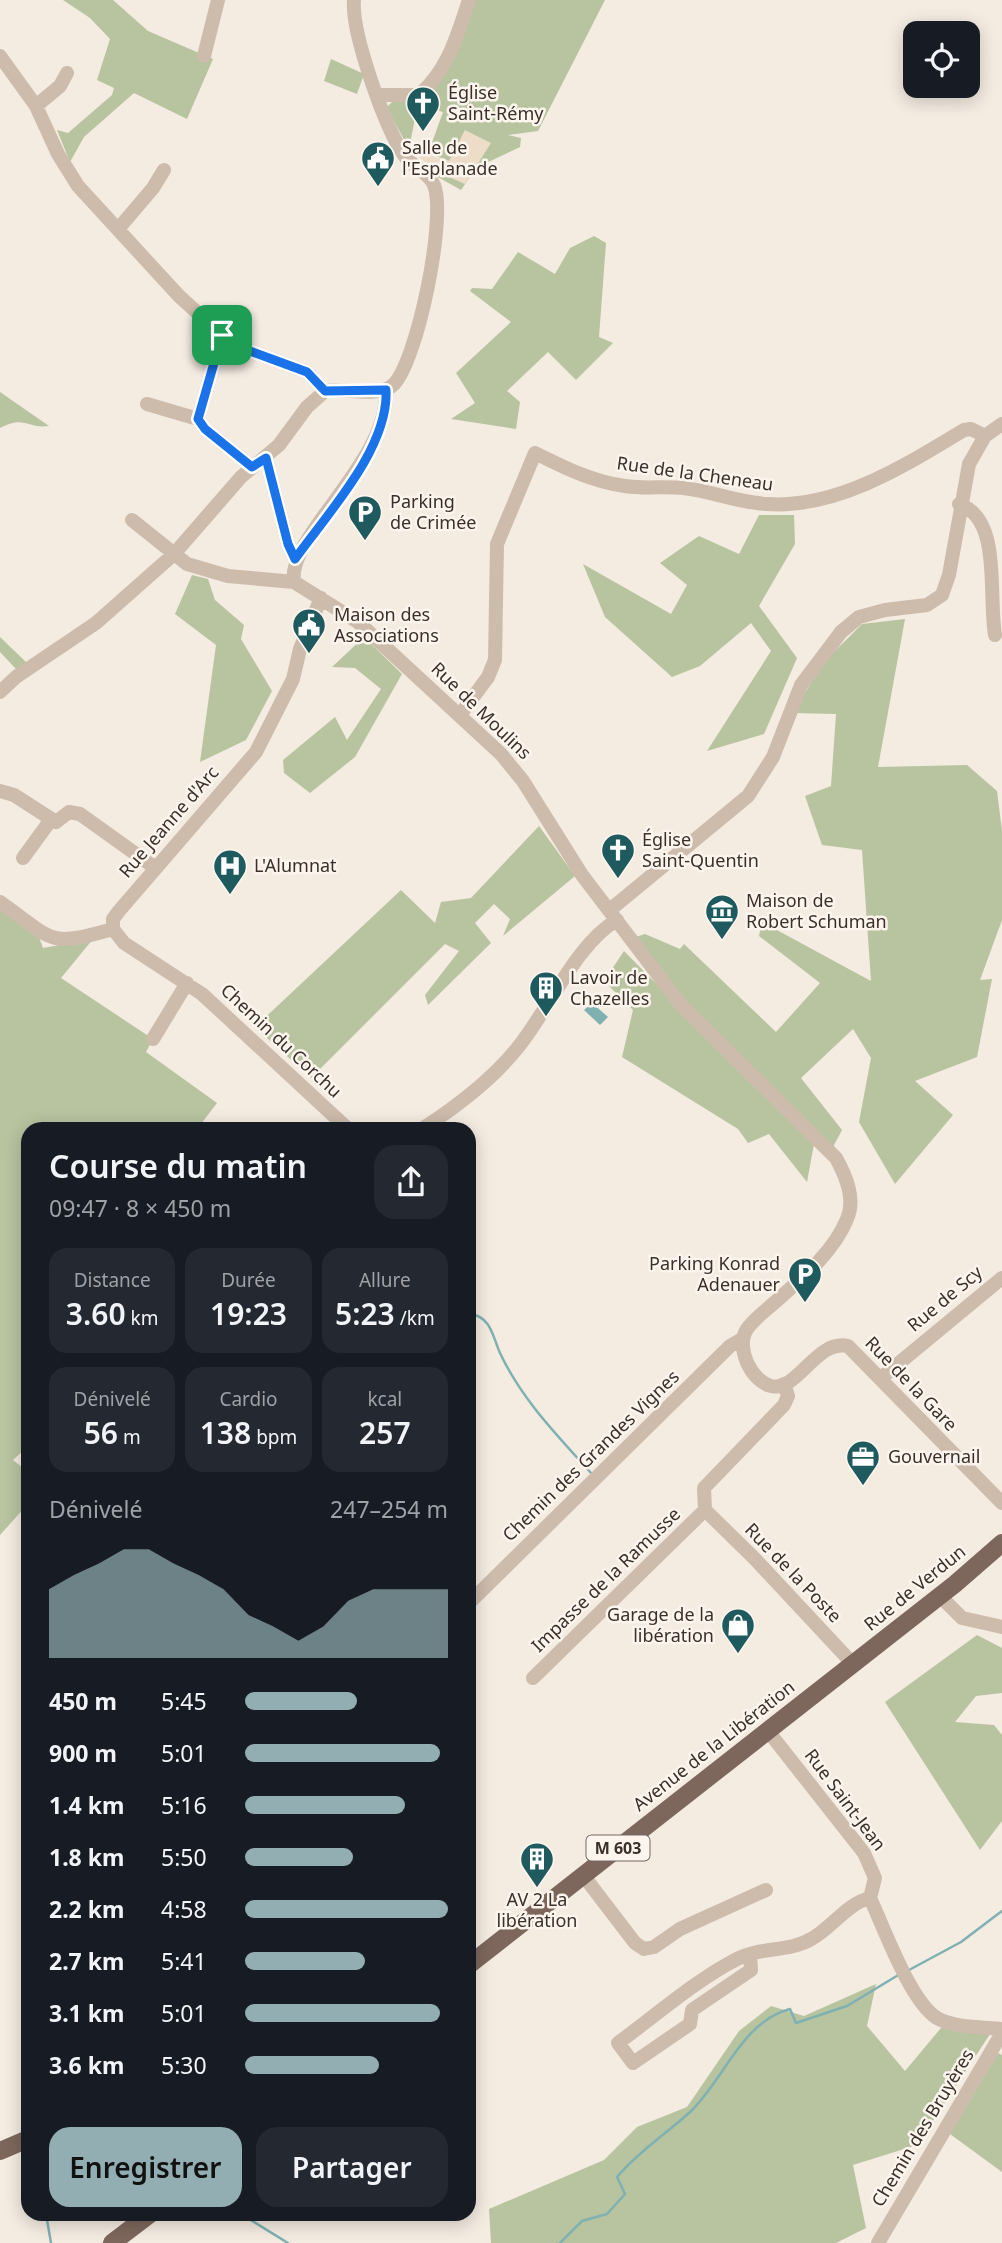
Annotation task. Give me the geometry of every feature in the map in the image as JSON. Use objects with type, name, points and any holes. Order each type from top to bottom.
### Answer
[{"type":"main road","name":"Rue de Verdun","points":[[853,1664],[1002,1543]]},
{"type":"main road","name":"Avenue de la Libération","points":[[476,1959],[853,1664]]},
{"type":"main road","points":[[0,2151],[21,2141]]},
{"type":"main road","points":[[112,2243],[141,2221]]},
{"type":"street","points":[[204,55],[218,0]]},
{"type":"street","points":[[295,559],[370,451],[383,410],[386,390],[397,380],[433,268],[436,238],[434,185],[400,149],[381,108],[379,95],[355,34],[354,0]]},
{"type":"street","points":[[379,95],[419,95],[428,87],[449,58],[468,0]]},
{"type":"street","points":[[0,56],[36,106],[58,154],[78,186],[119,228],[165,282],[222,335],[247,350],[307,372],[325,391]]},
{"type":"street","points":[[36,106],[60,86],[68,73]]},
{"type":"street","points":[[119,228],[153,188],[164,170]]},
{"type":"street","points":[[198,419],[222,335]]},
{"type":"street","points":[[0,692],[16,677],[101,619],[174,554],[252,467],[266,458],[307,408],[325,391],[386,390]]},
{"type":"street","points":[[147,404],[198,419],[205,429],[252,467]]},
{"type":"street","points":[[432,1122],[455,1106],[520,1046],[555,992],[614,914],[748,796],[773,757],[786,719],[815,665],[848,625],[872,613],[927,605],[942,594],[949,575],[969,464],[985,436],[1002,424]]},
{"type":"street","name":"Rue de la Cheneau","points":[[460,715],[488,677],[495,660],[497,544],[535,453],[562,466],[618,485],[681,488],[764,504],[788,505],[841,491],[893,471],[964,430],[971,429],[985,436]]},
{"type":"street","points":[[132,520],[187,564],[228,576],[294,582],[295,559],[288,544],[266,458]]},
{"type":"street","points":[[960,504],[980,514],[993,529],[995,635]]},
{"type":"street","name":"Rue de Moulins","points":[[294,582],[358,622],[501,754],[523,781],[582,875],[681,1005],[733,1053],[836,1158],[848,1186],[851,1201],[841,1232],[807,1272],[757,1319],[743,1339]]},
{"type":"street","name":"Rue Jeanne d'Arc","points":[[113,929],[113,919],[118,911],[256,752],[293,679],[300,649],[321,598]]},
{"type":"street","points":[[1,791],[14,795],[50,821],[60,821],[69,812],[75,811],[154,867]]},
{"type":"street","points":[[23,858],[50,821]]},
{"type":"street","points":[[0,902],[48,938],[72,941],[113,929],[124,943],[187,983],[153,1039]]},
{"type":"street","name":"Chemin du Corchu","points":[[187,983],[273,1057],[341,1122]]},
{"type":"street","name":"Rue de Scy","points":[[881,1378],[1002,1278]]},
{"type":"street","points":[[705,1510],[704,1488],[784,1405],[788,1396],[785,1384],[771,1386],[760,1379],[745,1357],[743,1339]]},
{"type":"street","name":"Chemin des Grandes Vignes","points":[[476,1596],[730,1346],[743,1339]]},
{"type":"street","name":"Rue de la Gare","points":[[785,1384],[828,1348],[841,1344],[855,1350],[929,1431],[1002,1503]]},
{"type":"street","name":"Rue de la Poste","points":[[705,1510],[853,1664]]},
{"type":"street","name":"Impasse de la Ramusse","points":[[533,1678],[705,1510]]},
{"type":"street","points":[[940,1596],[962,1618],[1002,1627]]},
{"type":"street","name":"Rue Saint-Jean","points":[[768,1731],[864,1853],[874,1878],[870,1898]]},
{"type":"street","points":[[583,1875],[635,1943],[644,1949],[654,1947],[680,1929],[766,1890]]},
{"type":"street","points":[[750,1955],[751,1970],[692,2010],[690,2024],[633,2063],[618,2043],[738,1958],[771,1949],[793,1949],[814,1938],[860,1900],[870,1898],[906,1978],[929,2012],[951,2023],[1002,2031]]},
{"type":"street","name":"Chemin des Bruyères","points":[[878,2243],[1002,2031]]},
{"type":"green space","points":[[63,0],[113,0],[148,31],[213,59],[187,119],[134,93],[84,137],[70,162],[57,130],[68,133],[112,95],[114,88],[97,80],[110,39],[90,18]]},
{"type":"green space","points":[[473,0],[605,0],[538,131],[508,135],[521,138],[520,147],[476,168],[461,190],[436,176],[437,172],[460,175],[452,162],[425,152],[430,148],[443,112],[435,110],[434,113],[417,108],[409,149],[387,108],[399,99],[426,101]]},
{"type":"green space","points":[[331,59],[364,74],[357,94],[324,81]]},
{"type":"green space","points":[[594,236],[606,243],[599,337],[613,343],[576,380],[548,352],[507,391],[520,402],[516,429],[451,419],[475,403],[456,373],[511,322],[470,291],[472,288],[492,289],[518,252],[555,274],[570,248]]},
{"type":"green space","points":[[0,392],[49,426],[21,422],[0,428]]},
{"type":"green space","points":[[759,515],[794,515],[795,544],[759,606],[797,658],[764,734],[707,751],[771,651],[751,623],[700,666],[672,677],[605,617],[583,564],[671,614],[687,585],[660,563],[699,536],[739,554]]},
{"type":"green space","points":[[192,575],[208,579],[215,600],[244,625],[241,639],[272,691],[246,740],[200,762],[216,645],[175,614]]},
{"type":"green space","points":[[905,619],[878,767],[967,765],[997,791],[1002,831],[1002,920],[980,980],[992,979],[977,1057],[915,1081],[953,1115],[895,1184],[859,1122],[871,1058],[853,1029],[801,1078],[842,1130],[833,1147],[686,1002],[636,937],[645,934],[680,949],[684,944],[776,1032],[820,983],[759,936],[762,922],[871,981],[862,850],[822,845],[805,796],[831,786],[836,714],[792,713],[825,661],[862,624]]},
{"type":"green space","points":[[0,637],[27,663],[17,670],[0,652]]},
{"type":"green space","points":[[364,637],[402,674],[355,757],[310,793],[284,773],[283,760],[335,717],[347,740],[381,689],[355,668],[332,667]]},
{"type":"green space","points":[[539,826],[575,876],[503,936],[510,919],[494,904],[475,923],[491,943],[428,1005],[425,995],[459,951],[445,944],[311,1078],[255,1027],[401,890],[435,923],[441,902],[471,898]]},
{"type":"green space","points":[[0,902],[35,926],[43,948],[93,939],[61,978],[153,1039],[146,1052],[217,1103],[202,1122],[21,1122],[21,1453],[13,1460],[21,1466],[21,1512],[0,1535]]},
{"type":"green space","points":[[624,951],[814,1144],[807,1182],[769,1134],[748,1143],[738,1129],[622,1057],[633,1010],[604,981]]},
{"type":"green space","points":[[977,1635],[1002,1648],[1002,1693],[976,1696],[955,1722],[994,1725],[1002,1735],[1002,1821],[980,1850],[885,1702]]},
{"type":"green space","points":[[876,1984],[867,2026],[905,2071],[946,2022],[994,2028],[917,2145],[853,2165],[866,2228],[836,2243],[491,2243],[489,2209],[604,2160],[637,2127],[687,2107],[739,2031],[771,2006],[804,2016]]},
{"type":"green space","points":[[998,2053],[1002,2055],[1002,2172],[950,2134]]},
{"type":"shaded area","points":[[465,130],[491,143],[465,184],[437,172],[409,149],[449,161]]},
{"type":"water","points":[[592,1003],[608,1017],[600,1025],[584,1010]]},
{"type":"waterway","points":[[476,1315],[487,1323],[519,1386],[541,1416],[591,1473]]},
{"type":"waterway","points":[[909,1970],[961,1942],[1002,1911]]},
{"type":"waterway","points":[[560,2243],[582,2221],[607,2214],[625,2194],[617,2177],[643,2151],[690,2112],[759,2026],[790,2009],[796,2023],[847,2006],[900,1974]]},
{"type":"waterway","points":[[47,2221],[51,2243]]},
{"type":"waterway","points":[[252,2221],[288,2243]]},
{"type":"place","name":"Église Saint-Rémy","points":[[423,133]]},
{"type":"place","name":"Salle de l'Esplanade","points":[[378,188]]},
{"type":"place","name":"Parking de Crimée","points":[[365,542]]},
{"type":"place","name":"Maison des Associations","points":[[309,655]]},
{"type":"place","name":"Église Saint-Quentin","points":[[618,880]]},
{"type":"place","name":"L'Alumnat","points":[[230,896]]},
{"type":"place","name":"Maison de Robert Schuman","points":[[722,941]]},
{"type":"place","name":"Lavoir de Chazelles","points":[[546,1018]]},
{"type":"place","name":"Parking Konrad Adenauer","points":[[805,1304]]},
{"type":"place","name":"Gouvernail","points":[[863,1487]]},
{"type":"place","name":"Garage de la libération","points":[[738,1655]]},
{"type":"place","name":"AV 2 La libération","points":[[537,1889]]},
{"type":"route","points":[[222,335],[247,350],[307,372],[325,391],[386,390],[383,410],[370,451],[295,559],[288,544],[266,458],[252,467],[205,429],[198,419],[206,382],[222,335]]}]
